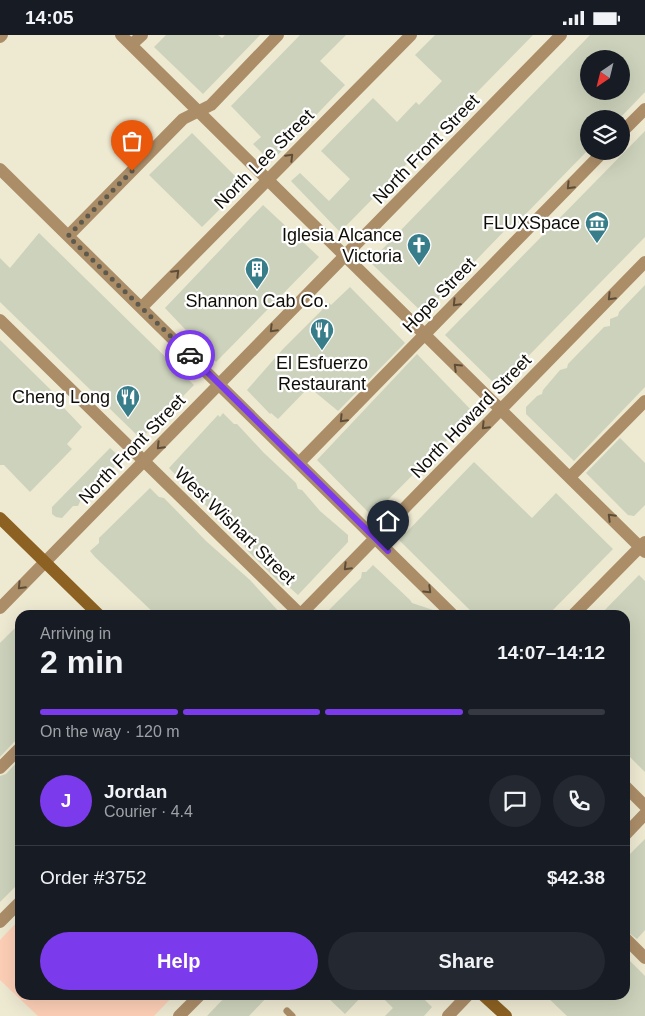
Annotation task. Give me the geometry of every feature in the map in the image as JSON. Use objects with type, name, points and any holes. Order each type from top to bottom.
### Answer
[{"type":"main road","points":[[0,518],[94,610]]},
{"type":"main road","points":[[489,1000],[506,1016]]},
{"type":"street","points":[[121,35],[344,257],[643,547],[578,610]]},
{"type":"street","points":[[131,45],[142,35]]},
{"type":"street","points":[[68,236],[183,119],[211,105],[278,35]]},
{"type":"street","name":"North Lee Street","points":[[142,307],[411,35]]},
{"type":"street","name":"North Front Street","points":[[0,608],[561,35]]},
{"type":"street","points":[[630,124],[645,109]]},
{"type":"street","name":"Hope Street","points":[[299,463],[595,160]]},
{"type":"street","points":[[0,169],[448,610]]},
{"type":"street","name":"North Howard Street","points":[[306,610],[645,262]]},
{"type":"street","name":"West Wishart Street","points":[[0,320],[296,610]]},
{"type":"street","points":[[570,477],[645,401]]},
{"type":"street","points":[[0,768],[15,752]]},
{"type":"street","points":[[630,790],[645,806]]},
{"type":"street","points":[[630,830],[645,814]]},
{"type":"street","points":[[0,922],[15,907]]},
{"type":"street","points":[[630,943],[645,958]]},
{"type":"street","points":[[179,1016],[195,1000]]},
{"type":"street","points":[[448,1016],[463,1000]]},
{"type":"shaded area","points":[[15,924],[15,994],[0,980],[0,940]]},
{"type":"shaded area","points":[[21,1000],[169,1000],[154,1016],[38,1016]]},
{"type":"building","points":[[166,35],[218,35],[222,38],[225,35],[260,35],[203,94],[154,47]]},
{"type":"building","points":[[300,35],[346,35],[320,61],[345,85],[271,162],[253,144],[261,137],[231,106]]},
{"type":"building","points":[[435,35],[533,35],[340,232],[291,181],[300,173],[329,201],[350,179],[321,151],[373,98],[397,122],[416,102],[419,105],[442,81],[415,55]]},
{"type":"building","points":[[590,35],[645,35],[645,92],[628,110],[580,110],[580,158],[517,223],[512,223],[424,314],[370,262]]},
{"type":"building","points":[[645,131],[645,237],[498,387],[445,335],[617,160],[630,160],[630,146]]},
{"type":"building","points":[[192,133],[244,185],[202,227],[149,175]]},
{"type":"building","points":[[263,205],[319,257],[216,362],[165,308]]},
{"type":"building","points":[[39,233],[194,385],[141,439],[0,302],[0,258],[10,268]]},
{"type":"building","points":[[645,285],[645,387],[574,461],[526,414],[526,407],[537,396],[542,394],[543,390],[560,370],[567,368],[568,364],[604,327],[610,326],[610,319],[618,316],[619,312]]},
{"type":"building","points":[[350,287],[405,343],[338,411],[309,387],[278,419],[270,414],[247,390],[283,349],[329,303],[331,305]]},
{"type":"building","points":[[0,340],[54,393],[64,408],[82,427],[67,444],[72,449],[30,492],[4,465],[0,465]]},
{"type":"building","points":[[417,354],[474,413],[372,516],[317,460]]},
{"type":"building","points":[[223,413],[234,424],[237,424],[296,483],[298,489],[302,490],[320,511],[348,535],[348,542],[298,595],[288,586],[283,586],[248,551],[237,535],[217,520],[215,515],[169,468],[218,415],[220,417]]},
{"type":"building","points":[[620,438],[645,463],[645,505],[634,516],[628,515],[586,473]]},
{"type":"building","points":[[110,448],[121,458],[114,468],[107,472],[82,497],[78,506],[73,506],[62,518],[52,514],[52,507]]},
{"type":"building","points":[[474,462],[532,518],[556,493],[613,549],[553,610],[470,610],[399,540]]},
{"type":"building","points":[[150,488],[159,497],[164,498],[206,541],[250,580],[277,610],[151,610],[90,551],[99,543],[99,538]]},
{"type":"building","points":[[373,565],[412,603],[433,610],[329,610],[361,578],[362,572],[366,572]]},
{"type":"building","points":[[639,575],[645,581],[645,772],[630,757],[630,610],[605,610]]},
{"type":"building","points":[[15,628],[15,742],[0,757],[0,643]]},
{"type":"building","points":[[15,764],[15,887],[0,902],[0,776],[6,774]]},
{"type":"building","points":[[645,839],[645,930],[637,939],[630,934],[630,854]]},
{"type":"building","points":[[630,961],[645,976],[645,1016],[567,1016],[550,1000],[630,1000]]},
{"type":"building","points":[[222,1000],[264,1000],[249,1016],[207,1016]]},
{"type":"building","points":[[330,1000],[358,1000],[345,1014]]},
{"type":"building","points":[[385,1000],[425,1000],[432,1007],[424,1016],[385,1016],[393,1008]]},
{"type":"way so far","points":[[132,171],[68,236],[190,355]]},
{"type":"place","name":"FLUXSpace","points":[[597,244]]},
{"type":"place","name":"Iglesia Alcance Victoria","points":[[419,266]]},
{"type":"place","name":"Shannon Cab Co.","points":[[257,290]]},
{"type":"place","name":"El Esfuerzo Restaurant","points":[[322,351]]},
{"type":"place","name":"Cheng Long","points":[[128,418]]},
{"type":"route","points":[[190,355],[388,551]]}]
